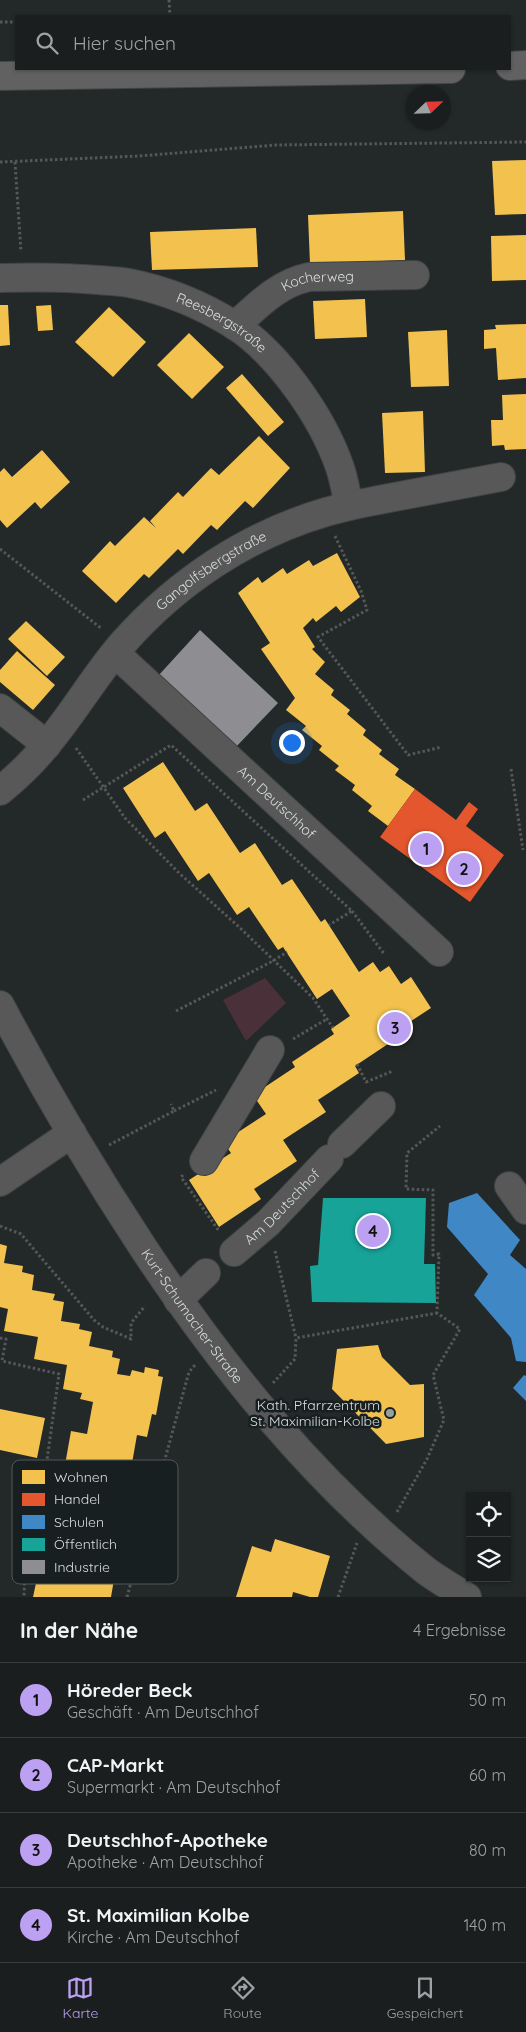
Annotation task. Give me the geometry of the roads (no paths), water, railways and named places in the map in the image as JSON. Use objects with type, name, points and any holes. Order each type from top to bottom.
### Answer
[{"type":"main road","points":[[511,66],[526,65]]},
{"type":"main road","points":[[0,76],[387,70]]},
{"type":"street","name":"Kocherweg","points":[[235,326],[280,288],[295,280],[309,277],[415,276]]},
{"type":"street","name":"Reesbergstraße","points":[[10,278],[65,277],[127,282],[166,293],[210,312],[235,326],[261,347],[294,384],[323,428],[339,466],[338,509]]},
{"type":"street","name":"Gangolfsbergstraße","points":[[0,791],[54,736],[119,649],[164,601],[226,556],[291,523],[338,509],[501,477]]},
{"type":"street","name":"Am Deutschhof","points":[[119,649],[439,952]]},
{"type":"street","points":[[0,708],[54,736]]},
{"type":"street","name":"Kurt-Schumacher-Straße","points":[[0,1005],[72,1133],[126,1222],[178,1300],[212,1346],[255,1400],[333,1488],[427,1571],[467,1597]]},
{"type":"street","points":[[204,1161],[278,1044]]},
{"type":"street","name":"Am Deutschhof","points":[[250,1238],[381,1106]]},
{"type":"street","points":[[0,1182],[72,1133]]},
{"type":"street","points":[[509,1186],[526,1210]]},
{"type":"street","points":[[178,1300],[206,1274]]},
{"type":"place","name":"Höreder Beck","points":[[426,849]]},
{"type":"place","name":"CAP-Markt","points":[[464,869]]},
{"type":"place","name":"Deutschhof-Apotheke","points":[[395,1028]]},
{"type":"place","name":"St. Maximilian Kolbe","points":[[373,1231]]},
{"type":"place","name":"Kath. Pfarrzentrum St. Maximilian-Kolbe","points":[[390,1413]]}]
